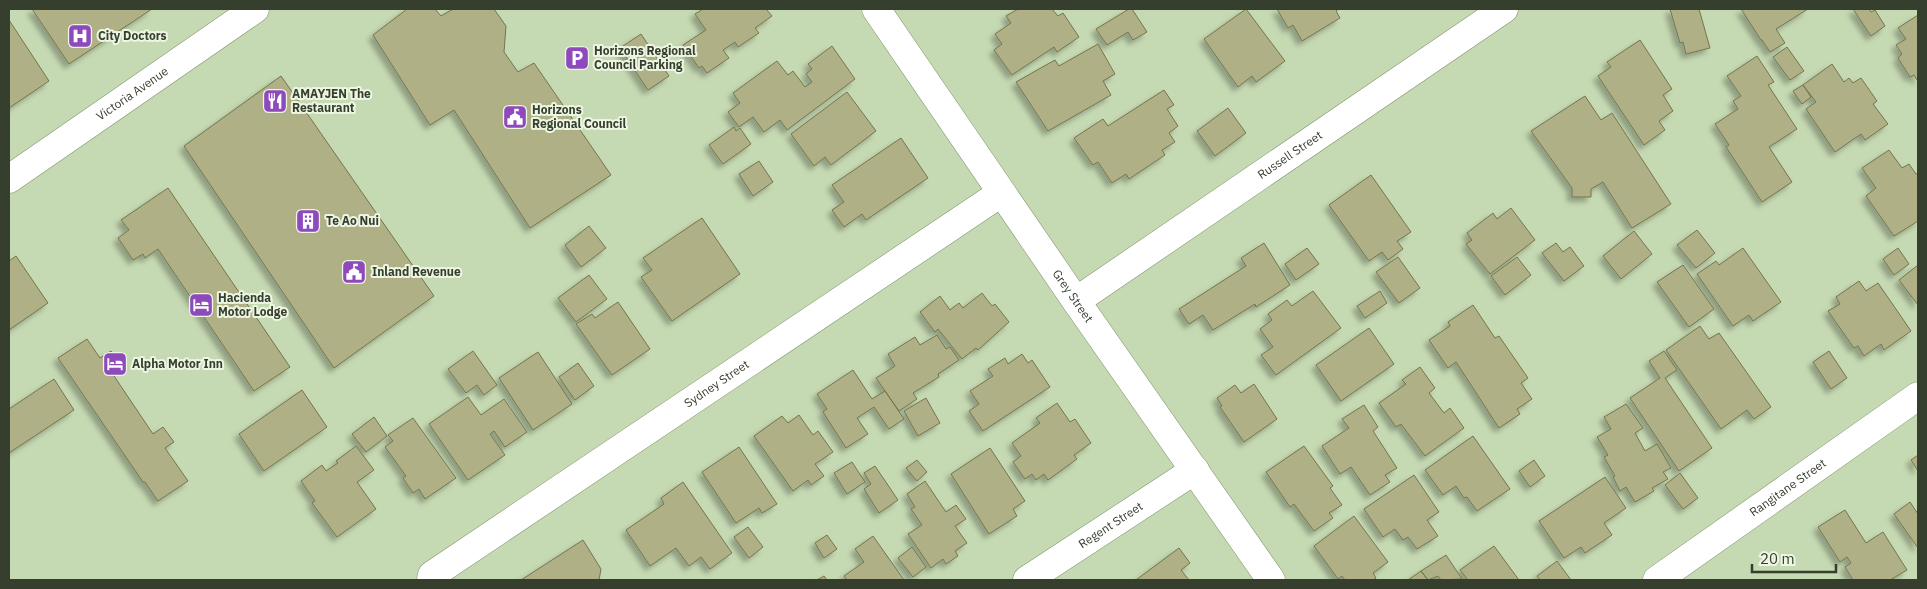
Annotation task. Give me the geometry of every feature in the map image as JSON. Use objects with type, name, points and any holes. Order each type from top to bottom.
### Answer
[{"type":"street","name":"Victoria Avenue","points":[[9,179],[255,9]]},
{"type":"street","name":"Grey Street","points":[[876,9],[1076,302],[1271,580]]},
{"type":"street","name":"Russell Street","points":[[1076,302],[1504,9]]},
{"type":"street","name":"Sydney Street","points":[[431,578],[1001,192]]},
{"type":"street","name":"Rangitane Street","points":[[1657,580],[1918,396]]},
{"type":"street","name":"Regent Street","points":[[1027,580],[1195,470]]},
{"type":"building","name":"City Doctors","points":[[32,9],[152,9],[69,64]]},
{"type":"building","name":"Horizons Regional Council","points":[[407,9],[435,9],[441,16],[453,9],[494,9],[506,26],[504,52],[518,72],[534,63],[611,175],[530,228],[454,110],[430,125],[373,35]]},
{"type":"building","points":[[703,9],[766,9],[772,16],[755,28],[759,33],[738,47],[735,42],[723,50],[729,58],[707,73],[702,66],[699,68],[683,45],[706,30],[695,14]]},
{"type":"building","points":[[1018,9],[1052,9],[1058,16],[1063,13],[1079,37],[1057,52],[1054,47],[1012,75],[994,50],[1002,44],[995,34],[1011,23],[1006,16]]},
{"type":"building","points":[[1132,9],[1147,32],[1133,40],[1128,32],[1107,45],[1096,29]]},
{"type":"building","points":[[1246,9],[1285,61],[1256,82],[1252,76],[1238,87],[1204,39]]},
{"type":"building","points":[[1277,9],[1339,9],[1336,11],[1340,18],[1302,41],[1293,25],[1288,28]]},
{"type":"building","points":[[1670,9],[1699,9],[1710,48],[1686,54],[1683,42],[1680,43]]},
{"type":"building","points":[[1741,9],[1808,9],[1776,29],[1785,43],[1770,52]]},
{"type":"building","points":[[1853,9],[1869,9],[1871,12],[1875,10],[1885,26],[1871,36]]},
{"type":"building","points":[[1918,15],[1917,80],[1914,75],[1910,77],[1898,58],[1902,54],[1896,45],[1906,39],[1898,28]]},
{"type":"building","points":[[9,20],[49,81],[9,108]]},
{"type":"building","points":[[641,34],[669,76],[648,90],[620,48]]},
{"type":"building","points":[[1640,40],[1672,89],[1663,95],[1673,111],[1659,121],[1665,130],[1644,145],[1598,76],[1611,67],[1607,62]]},
{"type":"building","points":[[1098,44],[1115,74],[1103,81],[1111,95],[1048,131],[1016,82],[1055,60],[1059,66]]},
{"type":"building","points":[[832,46],[855,79],[787,130],[780,120],[764,132],[753,117],[739,127],[728,112],[740,103],[733,93],[777,61],[788,75],[793,71],[805,87],[812,82],[806,74],[812,69],[808,64]]},
{"type":"building","points":[[1787,47],[1804,71],[1790,80],[1773,57]]},
{"type":"building","points":[[1757,56],[1774,82],[1768,85],[1797,129],[1769,147],[1792,182],[1762,202],[1726,147],[1729,145],[1715,124],[1738,109],[1733,101],[1741,96],[1727,76]]},
{"type":"building","points":[[1832,64],[1844,82],[1849,78],[1853,83],[1861,78],[1877,101],[1873,104],[1888,124],[1865,140],[1861,134],[1835,152],[1806,109],[1816,102],[1803,85]]},
{"type":"building","name":"Te Ao Nui","points":[[281,76],[434,296],[334,368],[184,146]]},
{"type":"building","points":[[1803,85],[1811,97],[1802,104],[1793,91]]},
{"type":"building","points":[[1164,90],[1174,105],[1167,109],[1178,126],[1169,133],[1175,142],[1162,150],[1165,155],[1129,179],[1126,174],[1112,183],[1098,162],[1093,165],[1074,138],[1103,119],[1108,126]]},
{"type":"building","points":[[847,92],[876,131],[831,165],[825,157],[814,166],[791,134]]},
{"type":"building","points":[[1585,96],[1601,120],[1612,113],[1671,204],[1632,228],[1603,182],[1591,189],[1591,197],[1572,197],[1572,188],[1531,131]]},
{"type":"building","points":[[1228,108],[1246,133],[1215,156],[1197,131]]},
{"type":"building","points":[[734,127],[736,131],[740,128],[751,144],[723,164],[709,145]]},
{"type":"building","points":[[901,138],[928,178],[866,220],[862,214],[844,227],[832,210],[844,202],[832,185]]},
{"type":"building","points":[[1889,150],[1902,168],[1909,164],[1916,174],[1918,173],[1918,221],[1894,236],[1866,196],[1876,188],[1862,168]]},
{"type":"building","points":[[759,161],[773,182],[753,196],[739,174]]},
{"type":"building","points":[[1371,175],[1411,232],[1397,241],[1403,249],[1388,260],[1382,252],[1369,261],[1329,205]]},
{"type":"building","points":[[168,188],[290,367],[254,391],[158,249],[145,258],[143,254],[133,260],[118,238],[129,230],[121,220]]},
{"type":"building","points":[[1511,208],[1535,240],[1490,274],[1466,244],[1472,240],[1467,233],[1493,213],[1497,219]]},
{"type":"building","points":[[702,218],[740,274],[672,321],[641,277],[652,270],[643,258]]},
{"type":"building","points":[[589,226],[606,248],[581,267],[565,245]]},
{"type":"building","points":[[1697,230],[1715,253],[1696,268],[1677,245]]},
{"type":"building","points":[[1634,231],[1652,254],[1621,279],[1603,256]]},
{"type":"building","points":[[1264,243],[1290,285],[1256,307],[1255,304],[1213,330],[1203,315],[1189,324],[1179,309],[1246,266],[1241,258]]},
{"type":"building","points":[[1556,243],[1563,252],[1570,247],[1584,266],[1564,281],[1542,253]]},
{"type":"building","points":[[1307,248],[1319,264],[1296,280],[1285,264]]},
{"type":"building","points":[[1743,248],[1781,302],[1753,321],[1749,315],[1733,326],[1697,274],[1716,261],[1719,265]]},
{"type":"building","points":[[1898,248],[1909,264],[1894,275],[1883,259]]},
{"type":"building","points":[[16,256],[48,303],[9,330],[9,261]]},
{"type":"building","points":[[1398,257],[1420,288],[1399,303],[1376,272]]},
{"type":"building","points":[[1517,257],[1531,275],[1505,295],[1491,276]]},
{"type":"building","points":[[1683,265],[1714,309],[1689,327],[1657,282]]},
{"type":"building","points":[[1918,265],[1918,305],[1899,280]]},
{"type":"building","points":[[589,275],[607,299],[576,322],[558,298]]},
{"type":"building","points":[[1859,281],[1866,291],[1878,283],[1911,331],[1884,350],[1881,344],[1864,356],[1858,346],[1854,348],[1828,311],[1840,304],[1836,297]]},
{"type":"building","points":[[1313,291],[1341,328],[1276,375],[1261,355],[1273,347],[1260,329],[1272,320],[1268,314],[1287,300],[1292,306]]},
{"type":"building","points":[[1380,291],[1387,303],[1365,318],[1357,306]]},
{"type":"building","points":[[982,293],[992,306],[995,304],[1009,322],[978,350],[976,348],[962,359],[938,329],[935,332],[920,312],[940,296],[950,310],[959,303],[963,308]]},
{"type":"building","points":[[618,302],[650,349],[612,375],[576,324],[592,314],[595,318]]},
{"type":"building","points":[[1473,305],[1495,338],[1499,336],[1528,378],[1521,383],[1532,399],[1517,409],[1520,414],[1499,428],[1456,362],[1448,368],[1429,340],[1450,326],[1448,322]]},
{"type":"building","points":[[1700,326],[1709,339],[1719,333],[1771,407],[1754,419],[1747,410],[1721,429],[1666,350]]},
{"type":"building","points":[[1369,328],[1394,364],[1341,401],[1316,365]]},
{"type":"building","points":[[937,335],[946,349],[950,347],[959,360],[938,374],[939,377],[913,393],[917,399],[899,411],[876,378],[895,366],[888,354],[915,337],[920,345]]},
{"type":"building","points":[[87,339],[100,358],[111,351],[120,364],[110,370],[153,434],[163,427],[174,442],[165,448],[188,481],[158,501],[58,358]]},
{"type":"building","points":[[473,351],[497,385],[484,395],[477,385],[466,393],[448,369]]},
{"type":"building","points":[[1664,351],[1677,370],[1665,378],[1712,448],[1679,471],[1630,398],[1660,378],[1649,361]]},
{"type":"building","points":[[1829,351],[1847,378],[1831,389],[1813,362]]},
{"type":"building","points":[[538,352],[572,404],[533,430],[499,378]]},
{"type":"building","points":[[1022,354],[1028,363],[1032,360],[1050,387],[983,431],[969,411],[979,404],[970,391],[993,376],[988,369],[1005,358],[1008,364]]},
{"type":"building","points":[[578,363],[594,386],[575,400],[559,377]]},
{"type":"building","points":[[1420,367],[1435,388],[1429,393],[1444,413],[1450,408],[1464,428],[1425,456],[1401,424],[1396,427],[1379,403],[1406,384],[1402,380]]},
{"type":"building","points":[[853,370],[872,399],[885,391],[904,419],[889,429],[874,407],[857,418],[868,434],[846,448],[823,412],[827,409],[817,394]]},
{"type":"building","points":[[54,379],[74,410],[9,453],[9,409]]},
{"type":"building","points":[[1254,384],[1277,419],[1244,442],[1220,407],[1222,406],[1217,398],[1235,385],[1241,393]]},
{"type":"building","points":[[302,390],[327,427],[264,471],[239,434]]},
{"type":"building","points":[[468,397],[481,415],[504,399],[527,432],[505,447],[494,431],[490,434],[505,455],[468,480],[429,424]]},
{"type":"building","points":[[926,398],[940,423],[918,436],[904,411]]},
{"type":"building","points":[[1057,403],[1070,422],[1075,419],[1091,443],[1074,455],[1077,459],[1048,480],[1044,474],[1036,480],[1032,474],[1025,479],[1013,462],[1021,456],[1012,443],[1040,423],[1036,418]]},
{"type":"building","points":[[1626,404],[1643,428],[1635,433],[1645,451],[1657,444],[1671,468],[1663,472],[1668,479],[1652,488],[1654,491],[1635,502],[1626,487],[1620,491],[1613,477],[1615,476],[1604,457],[1608,455],[1597,437],[1611,429],[1604,417]]},
{"type":"building","points":[[1364,405],[1378,427],[1373,431],[1397,468],[1385,475],[1390,482],[1370,495],[1351,467],[1340,474],[1322,446],[1349,428],[1342,419]]},
{"type":"building","points":[[799,415],[813,435],[818,431],[833,452],[815,464],[824,476],[811,485],[808,480],[793,491],[754,436],[782,416],[788,423]]},
{"type":"building","points":[[374,417],[387,436],[366,452],[352,434]]},
{"type":"building","points":[[413,418],[456,478],[425,499],[419,489],[413,493],[403,478],[406,476],[385,447],[393,441],[388,435]]},
{"type":"building","points":[[1473,436],[1510,489],[1477,511],[1467,497],[1464,498],[1456,486],[1443,495],[1425,470]]},
{"type":"building","points":[[356,446],[374,470],[357,482],[376,509],[337,537],[312,503],[315,501],[301,481],[322,465],[326,471],[338,463],[336,461]]},
{"type":"building","points":[[1304,446],[1333,486],[1330,488],[1342,505],[1329,513],[1333,518],[1314,531],[1294,504],[1290,507],[1266,472]]},
{"type":"building","points":[[739,447],[777,504],[762,513],[759,508],[736,523],[702,472]]},
{"type":"building","points":[[990,448],[1025,501],[1013,509],[1017,516],[989,534],[951,474]]},
{"type":"building","points":[[1918,455],[1918,471],[1911,460]]},
{"type":"building","points":[[917,460],[927,472],[917,481],[906,468]]},
{"type":"building","points":[[1534,460],[1545,476],[1530,487],[1519,471]]},
{"type":"building","points":[[852,462],[865,482],[847,494],[834,473]]},
{"type":"building","points":[[875,466],[898,500],[879,513],[864,489],[871,484],[864,473]]},
{"type":"building","points":[[1680,473],[1698,498],[1683,509],[1665,485]]},
{"type":"building","points":[[1414,475],[1439,512],[1427,520],[1438,536],[1417,549],[1408,537],[1403,540],[1395,529],[1383,537],[1364,509]]},
{"type":"building","points":[[1605,477],[1626,508],[1604,523],[1612,535],[1585,553],[1581,547],[1564,558],[1539,521]]},
{"type":"building","points":[[925,481],[946,512],[956,505],[966,519],[955,526],[967,543],[955,551],[958,556],[946,564],[943,559],[931,568],[908,534],[922,525],[911,509],[915,507],[907,494]]},
{"type":"building","points":[[683,482],[732,553],[710,569],[701,557],[689,566],[676,548],[650,566],[626,530],[664,504],[661,498]]},
{"type":"building","points":[[1910,502],[1918,514],[1918,548],[1894,514]]},
{"type":"building","points":[[1845,510],[1866,543],[1883,532],[1907,570],[1890,580],[1853,580],[1845,567],[1851,563],[1847,557],[1840,562],[1818,527]]},
{"type":"building","points":[[1354,516],[1388,562],[1373,573],[1376,578],[1373,580],[1345,580],[1342,576],[1338,579],[1314,546]]},
{"type":"building","points":[[748,527],[763,547],[749,558],[734,537]]},
{"type":"building","points":[[827,535],[837,549],[824,558],[815,543]]},
{"type":"building","points":[[873,536],[904,580],[847,580],[844,576],[864,562],[855,549]]},
{"type":"building","points":[[583,540],[601,569],[599,580],[521,580]]},
{"type":"building","points":[[1494,546],[1519,580],[1468,580],[1460,570]]},
{"type":"building","points":[[912,547],[926,567],[913,577],[898,558]]},
{"type":"building","points":[[1179,548],[1190,563],[1181,570],[1189,580],[1136,580]]},
{"type":"building","points":[[1446,555],[1462,579],[1441,580],[1438,576],[1428,580],[1421,571]]},
{"type":"building","points":[[1557,561],[1571,580],[1540,580],[1537,576]]},
{"type":"building","points":[[1421,571],[1428,580],[1408,580]]},
{"type":"building","points":[[824,576],[827,580],[817,580]]},
{"type":"place","name":"City Doctors","points":[[80,36]]},
{"type":"place","name":"Horizons Regional Council Parking","points":[[577,58]]},
{"type":"place","name":"AMAYJEN The Restaurant","points":[[275,101]]},
{"type":"place","name":"Horizons Regional Council","points":[[515,117]]},
{"type":"place","name":"Te Ao Nui","points":[[308,221]]},
{"type":"place","name":"Inland Revenue","points":[[354,272]]},
{"type":"place","name":"Hacienda Motor Lodge","points":[[201,305]]},
{"type":"place","name":"Alpha Motor Inn","points":[[115,364]]}]
